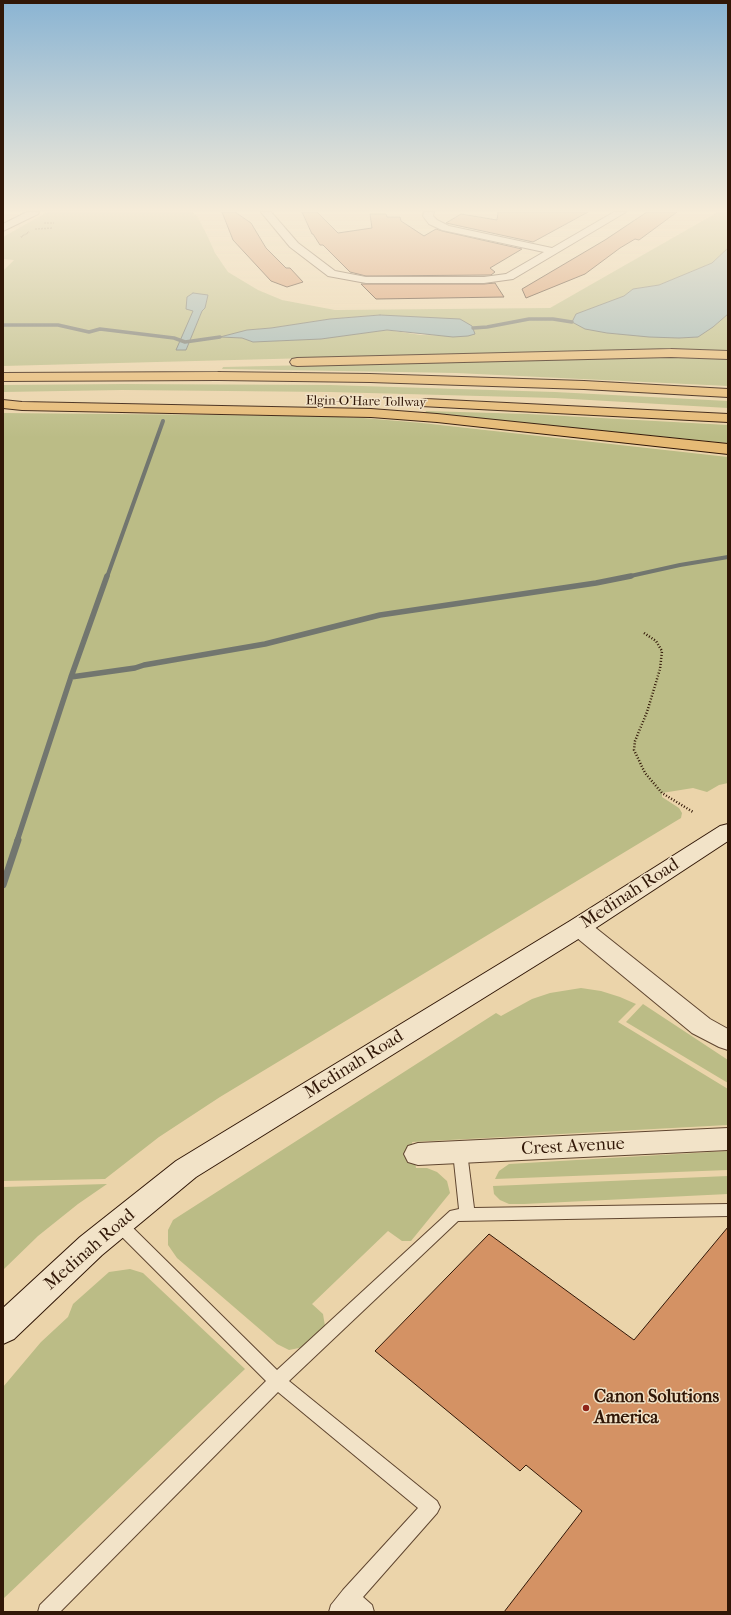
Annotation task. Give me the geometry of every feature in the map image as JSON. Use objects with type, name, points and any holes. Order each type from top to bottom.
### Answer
[{"type":"highway","points":[[283,363],[671,353],[728,354]]},
{"type":"highway","points":[[3,370],[252,364]]},
{"type":"highway","name":"Elgin-O'Hare Tollway","points":[[3,377],[218,376],[370,378],[584,385],[728,393]]},
{"type":"highway","name":"Elgin-O'Hare Tollway","points":[[3,401],[183,399],[409,402],[540,407],[728,418]]},
{"type":"highway","points":[[3,404],[22,406],[320,410],[371,413],[444,418],[728,449]]},
{"type":"main road","name":"Medinah Road","points":[[3,1329],[91,1246],[186,1169],[579,927],[728,831]]},
{"type":"street","points":[[579,927],[702,1026],[728,1040]]},
{"type":"street","name":"Crest Avenue","points":[[418,1154],[728,1139]]},
{"type":"lane","points":[[460,1152],[467,1214]]},
{"type":"lane","points":[[47,1612],[277,1381],[456,1215],[728,1210]]},
{"type":"lane","points":[[119,1224],[277,1381],[431,1507],[338,1612]]},
{"type":"lane","points":[[350,1597],[365,1612]]},
{"type":"path","points":[[644,633],[656,641],[662,651],[660,669],[647,712],[635,741],[634,750],[645,773],[662,793],[693,812]]},
{"type":"green space","points":[[3,287],[254,287],[282,300],[335,310],[550,308],[586,287],[644,287],[633,289],[625,296],[576,314],[607,333],[679,338],[698,337],[728,314],[728,351],[658,349],[3,366]],"holes":[[[208,295],[205,308],[202,311],[186,350],[193,311]],[[380,315],[468,336],[421,335],[387,330],[320,339],[253,342],[242,338],[223,337],[247,330],[330,319]]]},
{"type":"green space","points":[[668,357],[728,359],[728,386],[456,373],[222,369],[223,367]]},
{"type":"green space","points":[[3,385],[330,385],[555,392],[728,401],[728,408],[555,398],[330,392],[123,390],[3,392]]},
{"type":"green space","points":[[426,411],[528,414],[728,425],[728,443],[425,413]]},
{"type":"green space","points":[[3,413],[321,416],[363,418],[422,423],[728,457],[728,783],[719,785],[707,792],[693,788],[662,793],[662,797],[679,808],[682,813],[681,818],[220,1097],[159,1137],[105,1179],[3,1181]]},
{"type":"green space","points":[[581,988],[601,991],[636,1004],[618,1022],[728,1089],[728,1125],[412,1142],[416,1168],[427,1168],[437,1172],[447,1181],[450,1193],[411,1241],[402,1241],[388,1231],[312,1304],[323,1314],[325,1326],[304,1347],[289,1350],[277,1344],[177,1258],[168,1245],[168,1230],[173,1220],[496,1013],[501,1016],[532,999],[550,993]]},
{"type":"green space","points":[[643,1004],[728,1060],[728,1083],[626,1022]]},
{"type":"green space","points":[[728,1151],[728,1170],[495,1179],[499,1171],[509,1164]]},
{"type":"green space","points":[[728,1176],[728,1194],[524,1204],[509,1204],[500,1200],[494,1194],[493,1186]]},
{"type":"green space","points":[[107,1184],[78,1204],[38,1236],[3,1270],[3,1187]]},
{"type":"green space","points":[[130,1269],[143,1273],[245,1369],[3,1599],[3,1387],[41,1342],[68,1317],[73,1304],[109,1272]]},
{"type":"water","points":[[644,287],[728,287],[728,314],[698,337],[679,338],[607,333],[585,329],[572,322],[576,314],[624,296],[633,289]]},
{"type":"water","points":[[193,293],[208,295],[205,308],[202,311],[186,350],[176,350],[193,311],[186,309],[187,297]]},
{"type":"water","points":[[380,315],[460,319],[472,326],[475,334],[453,337],[387,330],[321,339],[253,342],[242,338],[220,337],[247,330],[330,319]]},
{"type":"building","points":[[364,287],[498,287],[504,297],[376,299]]},
{"type":"building","points":[[525,287],[552,287],[526,298],[522,289]]},
{"type":"building","name":"Canon Solutions America","points":[[728,1227],[728,1612],[504,1612],[582,1511],[526,1465],[520,1471],[375,1351],[489,1234],[634,1340]]},
{"type":"waterway","points":[[473,328],[487,327],[529,319],[553,319],[572,322]]},
{"type":"waterway","points":[[3,325],[58,325],[89,332],[100,329],[174,338],[185,342],[220,337]]},
{"type":"waterway","points":[[107,577],[163,421]]},
{"type":"waterway","points":[[626,577],[680,565],[728,557]]},
{"type":"waterway","points":[[71,677],[107,576]]},
{"type":"waterway","points":[[626,577],[631,576]]},
{"type":"waterway","points":[[71,677],[135,668],[144,665],[265,644],[380,615],[596,583],[626,577]]},
{"type":"waterway","points":[[17,841],[71,677]]},
{"type":"waterway","points":[[3,885],[18,840]]},
{"type":"place","name":"Canon Solutions America","points":[[586,1408]]}]
